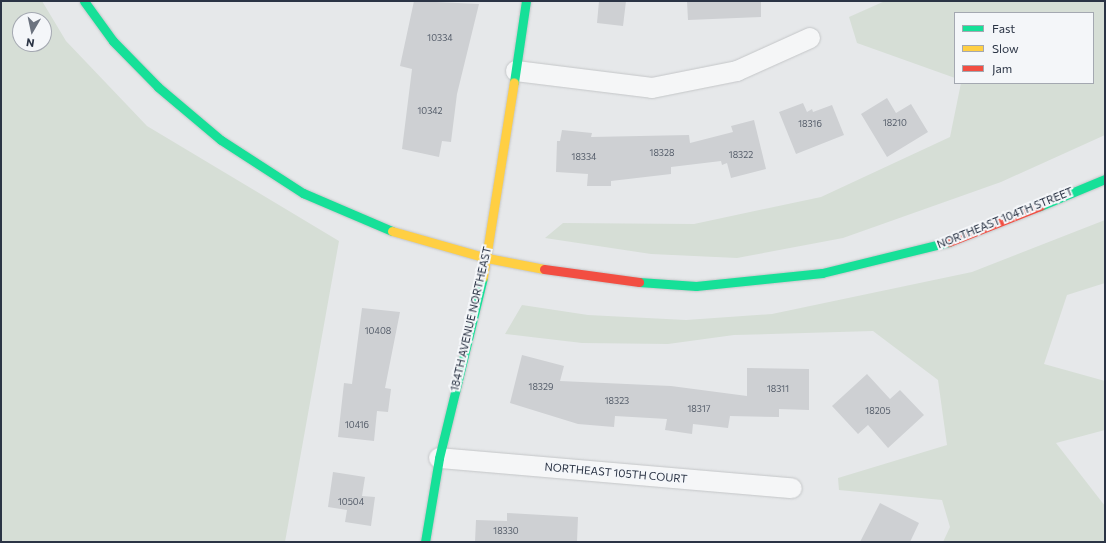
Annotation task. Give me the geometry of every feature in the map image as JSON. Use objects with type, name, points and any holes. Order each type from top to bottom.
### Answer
[{"type":"street","name":"NORTHEAST 104TH STREET","points":[[84,1],[123,51],[221,140],[303,193],[381,228],[487,258],[594,278],[696,286],[762,282],[879,261],[956,240],[1105,179]]},
{"type":"street","name":"184TH AVENUE NORTHEAST","points":[[425,542],[439,458],[487,258],[526,1]]},
{"type":"street","points":[[516,71],[652,88],[737,71],[810,38]]},
{"type":"street","name":"NORTHEAST 105TH COURT","points":[[439,458],[792,488]]},
{"type":"shaded area","points":[[1,1],[42,1],[49,12],[12,12],[12,52],[52,52],[52,18],[66,41],[147,126],[339,241],[285,542],[1,542]]},
{"type":"shaded area","points":[[885,1],[1105,1],[1105,135],[1001,182],[843,238],[737,258],[651,254],[545,238],[563,223],[694,224],[821,197],[950,137],[961,84],[1094,84],[1094,12],[954,12],[954,78],[857,43],[849,17]]},
{"type":"shaded area","points":[[1105,220],[1105,283],[1067,295],[1044,364],[1105,381],[1105,430],[1056,443],[1105,506],[1105,542],[943,542],[950,527],[942,500],[839,490],[838,478],[947,445],[938,380],[873,331],[734,335],[668,344],[582,343],[505,334],[522,305],[588,315],[686,320],[772,314],[972,272]]},
{"type":"building","points":[[414,1],[479,4],[457,94],[451,142],[442,141],[439,157],[402,149],[412,69],[400,66]]},
{"type":"building","points":[[599,1],[626,1],[623,26],[597,23]]},
{"type":"building","points":[[687,1],[761,1],[761,17],[688,20]]},
{"type":"building","points":[[887,98],[896,113],[911,104],[928,132],[887,157],[861,114]]},
{"type":"building","points":[[803,103],[807,112],[812,109],[813,112],[832,105],[844,135],[796,154],[779,112]]},
{"type":"building","points":[[754,120],[766,169],[731,178],[727,163],[722,165],[721,161],[671,167],[671,174],[611,181],[611,186],[587,186],[588,174],[556,172],[557,141],[560,141],[562,130],[592,133],[591,137],[689,135],[690,143],[733,132],[731,126]]},
{"type":"building","points":[[362,308],[400,312],[385,388],[391,389],[388,412],[377,411],[374,441],[338,437],[344,383],[352,384]]},
{"type":"building","points":[[522,355],[564,366],[560,381],[671,386],[747,396],[747,368],[809,369],[809,410],[779,409],[779,417],[730,416],[728,428],[693,424],[692,434],[665,430],[667,419],[615,416],[614,427],[578,424],[510,403]]},
{"type":"building","points":[[867,374],[890,399],[900,390],[924,415],[888,448],[868,425],[858,434],[832,406]]},
{"type":"building","points":[[333,472],[365,477],[362,496],[375,497],[371,526],[345,522],[347,510],[328,507]]},
{"type":"building","points":[[880,503],[919,523],[910,542],[860,542]]},
{"type":"building","points":[[507,513],[578,517],[577,542],[475,542],[476,520],[507,521]]},
{"type":"traffic: fast","points":[[84,1],[113,41],[158,87],[221,140],[303,193],[392,231]]},
{"type":"traffic: fast","points":[[514,82],[526,1]]},
{"type":"traffic: fast","points":[[1040,206],[1105,179]]},
{"type":"traffic: fast","points":[[639,282],[696,286],[822,273],[949,242]]},
{"type":"traffic: fast","points":[[425,542],[439,458],[483,277]]},
{"type":"traffic: slow","points":[[483,277],[514,82]]},
{"type":"traffic: slow","points":[[392,231],[487,258],[544,269]]},
{"type":"traffic: jam","points":[[949,242],[1040,206]]},
{"type":"traffic: jam","points":[[544,269],[639,282]]}]
